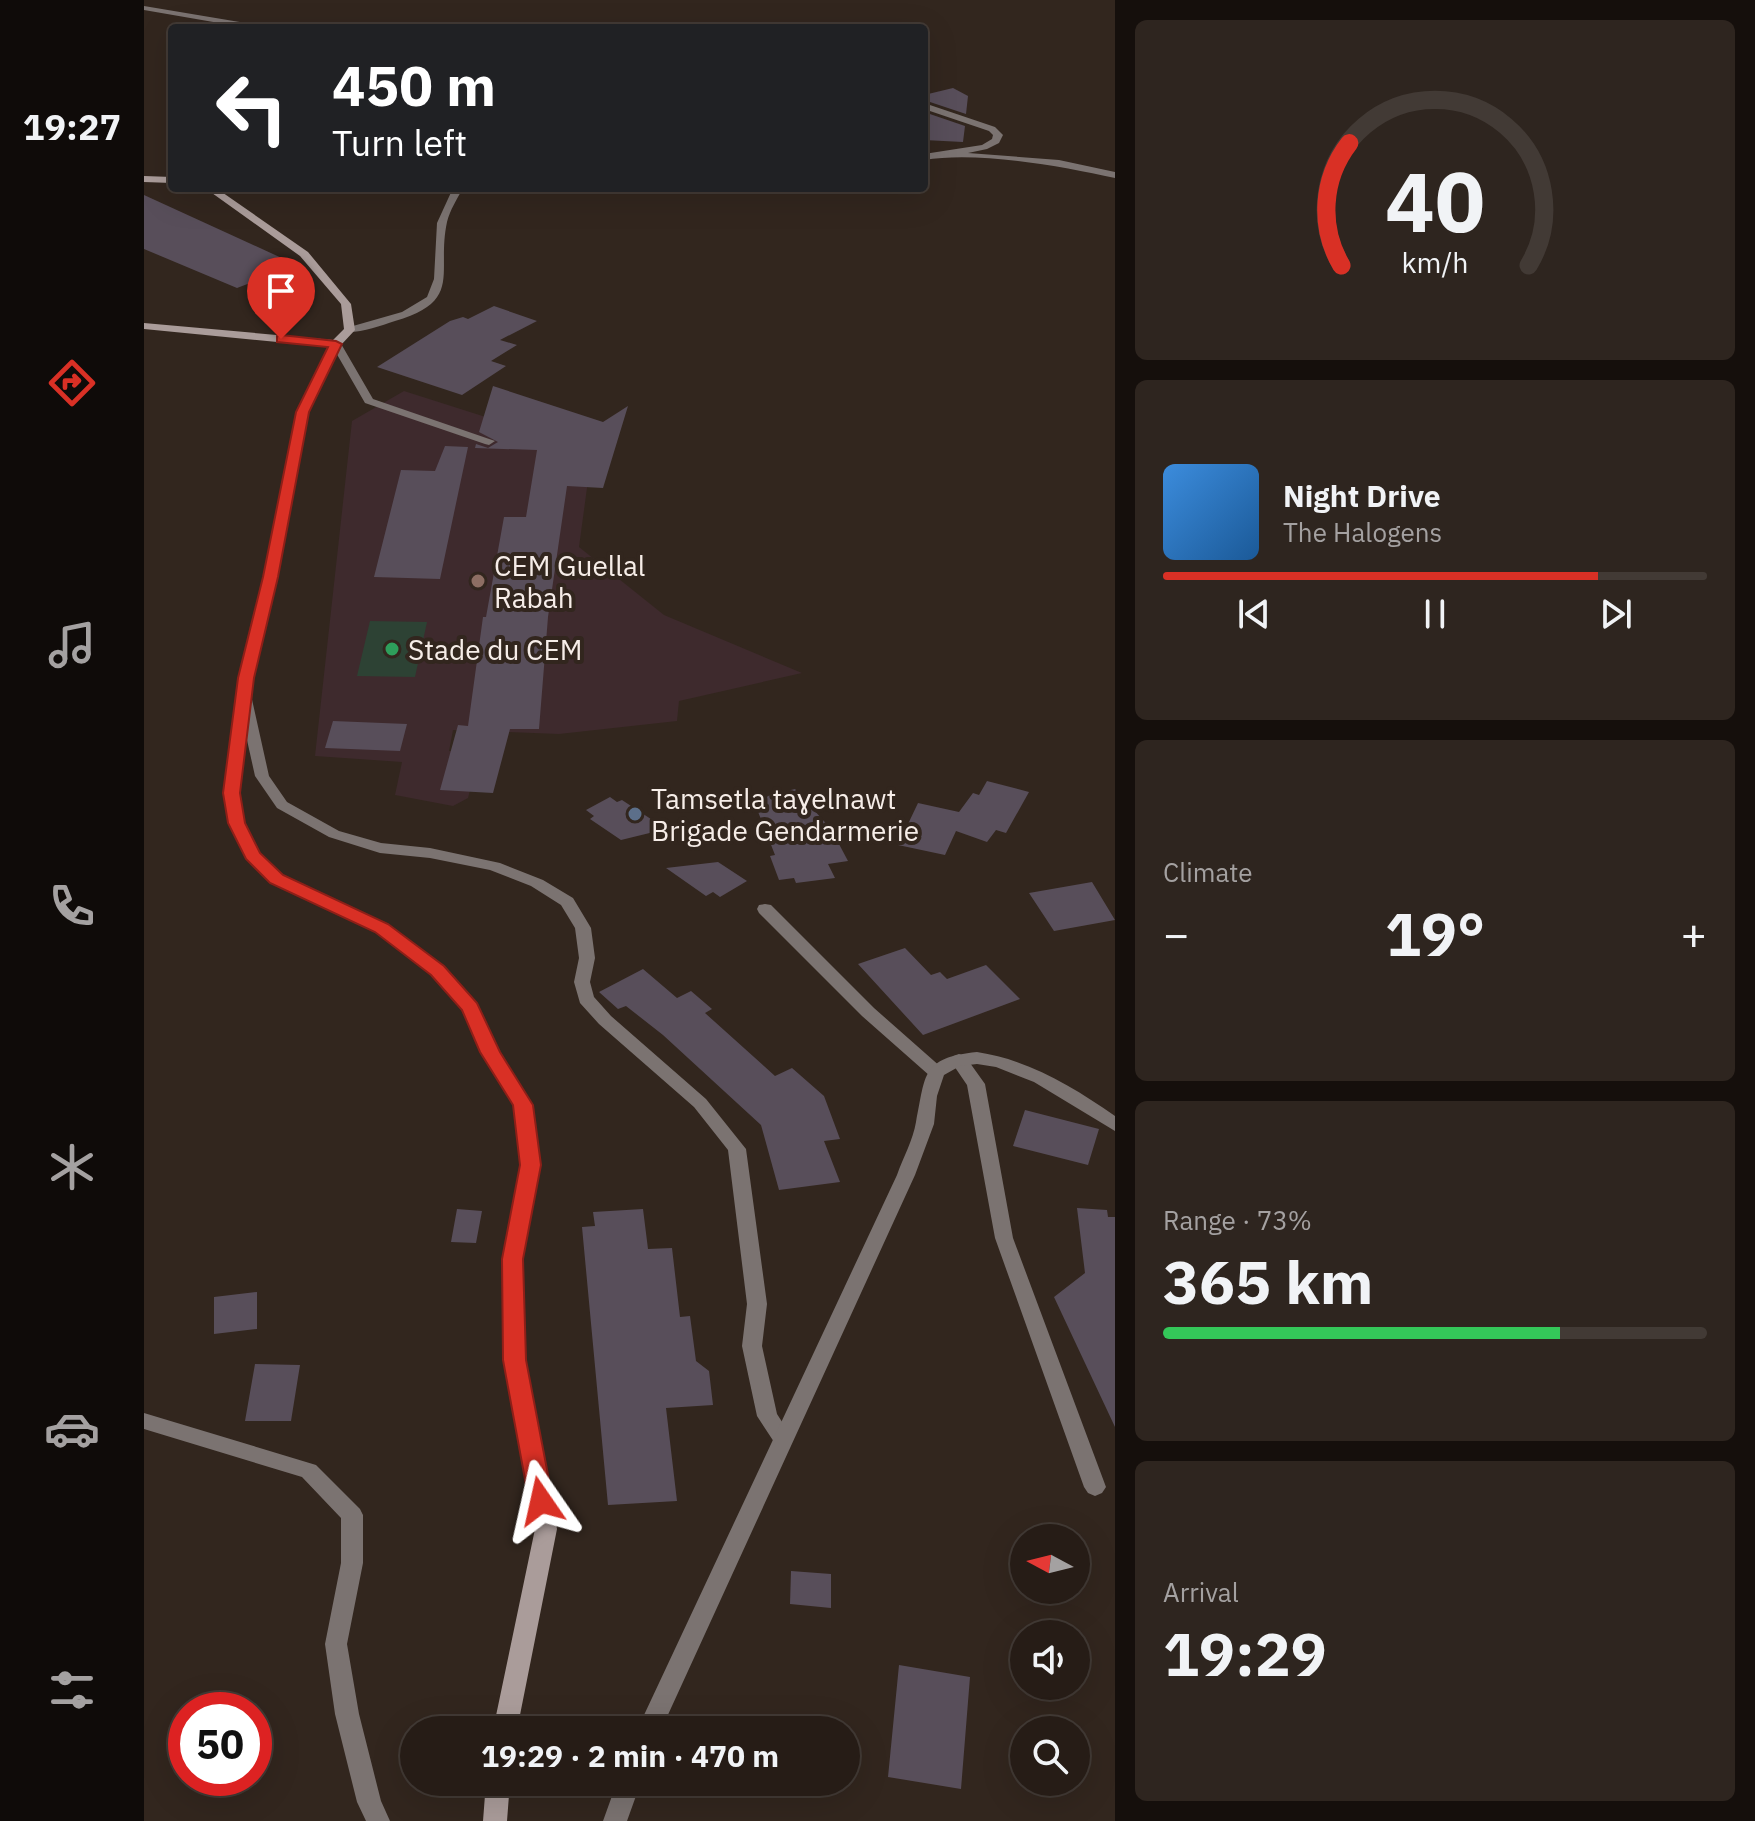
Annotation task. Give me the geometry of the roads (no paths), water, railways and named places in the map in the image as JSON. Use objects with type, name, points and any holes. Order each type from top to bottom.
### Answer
[{"type":"main road","points":[[144,179],[168,180]]},
{"type":"main road","points":[[216,192],[304,254],[346,304],[350,330],[336,344],[302,412],[244,694],[231,793],[236,823],[253,855],[277,879],[382,928],[438,970],[470,1007],[490,1052],[523,1105],[530,1165],[513,1259],[515,1360],[546,1529],[508,1716]]},
{"type":"main road","points":[[144,326],[336,344]]},
{"type":"main road","points":[[495,1821],[497,1796]]},
{"type":"street","points":[[144,8],[239,24]]},
{"type":"street","points":[[928,107],[992,129],[998,135],[996,141],[984,147],[928,157]]},
{"type":"street","points":[[952,154],[1059,163],[1115,175]]},
{"type":"street","points":[[350,330],[409,312],[431,298],[437,289],[442,257],[442,224],[456,192]]},
{"type":"street","points":[[336,344],[369,401],[489,441]]},
{"type":"street","points":[[244,694],[262,776],[282,805],[334,834],[380,848],[494,866],[537,883],[567,902],[583,928],[587,958],[582,982],[586,999],[605,1020],[700,1103],[737,1149],[757,1304],[752,1346],[767,1416],[783,1439]]},
{"type":"street","points":[[765,909],[868,1012],[936,1072]]},
{"type":"street","points":[[655,1716],[906,1175],[925,1124],[928,1096],[936,1072],[959,1060],[992,1061],[1035,1074],[1115,1125]]},
{"type":"street","points":[[959,1060],[976,1084],[986,1155],[1004,1238],[1095,1487]]},
{"type":"street","points":[[144,1421],[309,1471],[352,1515],[352,1563],[336,1644],[347,1714],[369,1802],[378,1821]]},
{"type":"street","points":[[615,1821],[624,1796]]},
{"type":"place","name":"CEM Guellal Rabah","points":[[478,581]]},
{"type":"place","name":"Stade du CEM","points":[[392,649]]},
{"type":"place","name":"Tamsetla taɣelnawt Brigade Gendarmerie","points":[[635,814]]}]
